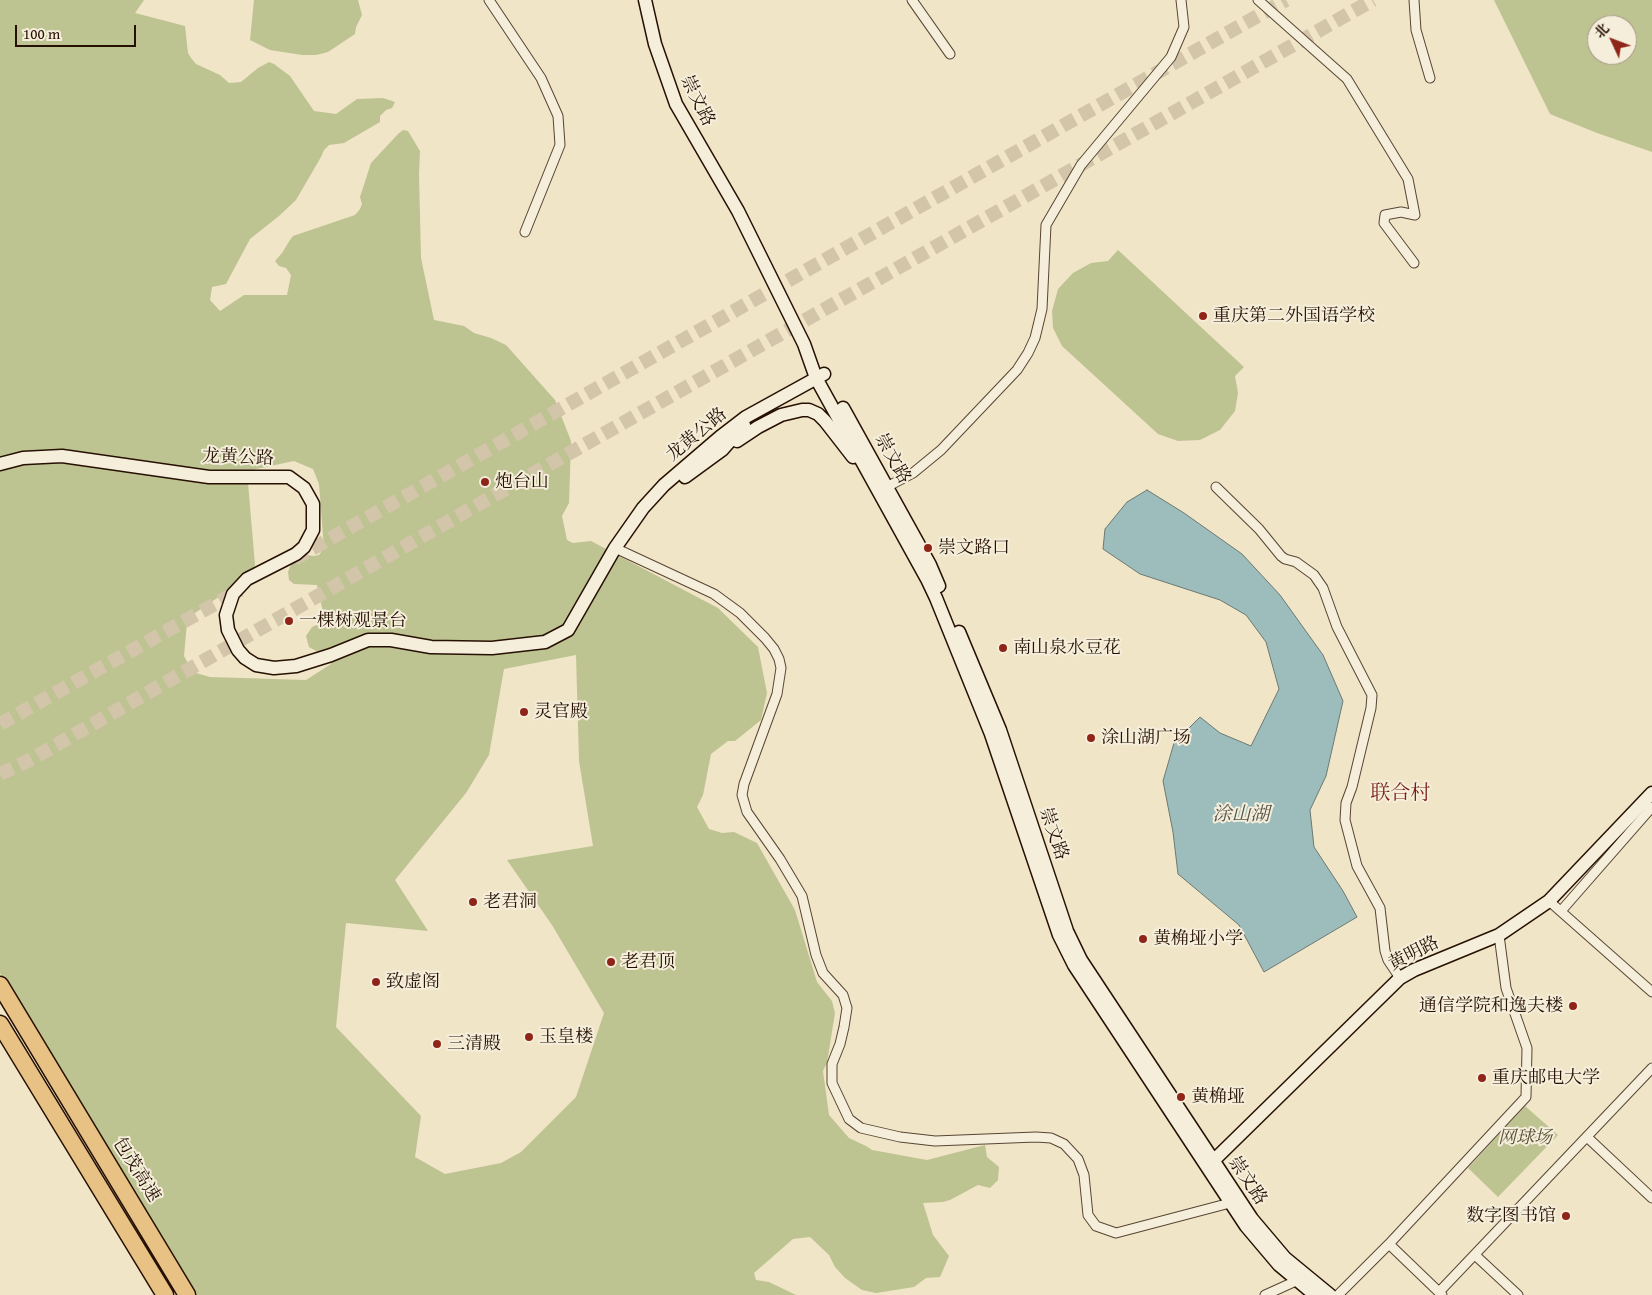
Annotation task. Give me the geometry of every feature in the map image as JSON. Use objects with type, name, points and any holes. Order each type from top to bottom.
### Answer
[{"type":"highway","name":"包茂高速","points":[[0,985],[187,1295]]},
{"type":"highway","points":[[0,1024],[165,1295]]},
{"type":"main road","name":"崇文路","points":[[645,0],[655,44],[676,104],[738,211],[821,378],[883,489],[930,565],[942,590],[1000,730],[1073,946],[1209,1164],[1230,1203],[1262,1246],[1279,1265],[1315,1295]]},
{"type":"main road","name":"龙黄公路","points":[[0,464],[23,458],[62,456],[209,477],[289,477],[304,488],[312,504],[313,530],[304,547],[296,554],[247,578],[233,594],[226,615],[228,630],[238,650],[245,658],[256,665],[274,668],[296,666],[331,655],[368,640],[391,640],[431,648],[492,648],[545,642],[568,630],[615,548],[649,500],[750,420],[821,378]]},
{"type":"main road","points":[[716,448],[769,420],[792,411],[809,410],[818,414],[825,421],[883,489]]},
{"type":"main road","name":"黄明路","points":[[1209,1164],[1400,978],[1414,970],[1499,935],[1549,901],[1652,793]]},
{"type":"main road","name":"崇文路","points":[[1209,1164],[1273,1246],[1297,1269],[1330,1295]]},
{"type":"street","points":[[489,0],[541,78],[558,116],[560,145],[525,232]]},
{"type":"street","points":[[912,0],[950,54]]},
{"type":"street","points":[[883,489],[913,473],[927,462],[1017,370],[1028,353],[1035,338],[1042,309],[1046,225],[1082,166],[1171,57],[1184,27],[1181,0]]},
{"type":"street","points":[[1258,0],[1346,79],[1408,180],[1415,215],[1401,212],[1385,215],[1384,223],[1414,263]]},
{"type":"street","points":[[1414,0],[1416,30],[1430,78]]},
{"type":"street","points":[[1216,487],[1259,529],[1281,556],[1296,562],[1314,575],[1323,588],[1337,627],[1372,695],[1371,708],[1352,787],[1346,803],[1345,820],[1357,866],[1380,908],[1385,951],[1388,960],[1400,978]]},
{"type":"street","points":[[615,548],[714,594],[740,613],[765,638],[779,659],[781,668],[777,694],[744,784],[742,795],[747,812],[780,859],[802,896],[816,955],[823,973],[843,995],[846,1008],[844,1027],[832,1064],[832,1083],[849,1119],[861,1128],[900,1137],[935,1141],[1051,1138],[1064,1144],[1078,1159],[1084,1175],[1088,1215],[1096,1226],[1116,1233],[1230,1203]]},
{"type":"street","points":[[1561,911],[1652,807]]},
{"type":"street","points":[[1549,901],[1652,992]]},
{"type":"street","points":[[1338,1295],[1389,1244],[1526,1097],[1527,1048],[1506,988],[1499,935]]},
{"type":"street","points":[[1389,1244],[1440,1294],[1652,1068]]},
{"type":"street","points":[[1586,1137],[1652,1198]]},
{"type":"street","points":[[1475,1255],[1518,1295]]},
{"type":"street","points":[[1265,1295],[1296,1281]]},
{"type":"green space","points":[[0,0],[144,0],[135,13],[185,26],[188,53],[191,58],[196,64],[220,75],[229,83],[241,82],[258,68],[269,62],[290,76],[314,111],[336,114],[357,99],[383,98],[395,102],[392,108],[386,110],[380,116],[380,122],[344,143],[329,145],[324,150],[296,200],[250,239],[226,284],[212,287],[210,300],[220,311],[244,295],[287,295],[291,275],[286,268],[279,266],[275,261],[290,240],[293,236],[355,215],[362,204],[360,197],[371,163],[398,134],[403,130],[408,131],[420,151],[421,258],[434,320],[464,326],[474,333],[506,345],[555,400],[571,441],[569,503],[562,516],[567,540],[573,543],[591,541],[718,608],[758,647],[767,693],[761,720],[735,741],[728,741],[711,754],[703,795],[697,807],[709,829],[722,833],[734,832],[757,843],[795,910],[817,982],[832,1001],[835,1013],[827,1063],[823,1071],[829,1115],[849,1138],[872,1150],[927,1160],[985,1145],[987,1157],[999,1167],[998,1180],[990,1188],[978,1185],[950,1200],[923,1203],[933,1235],[949,1256],[940,1277],[926,1278],[914,1287],[876,1293],[862,1290],[845,1278],[835,1267],[829,1255],[810,1237],[793,1239],[754,1273],[756,1280],[769,1282],[796,1295],[188,1295],[75,1107],[0,973]],"holes":[[[294,461],[313,469],[319,484],[324,548],[319,555],[295,554],[288,572],[289,580],[294,584],[317,585],[325,621],[312,627],[306,636],[309,647],[329,658],[331,664],[306,680],[210,677],[196,673],[191,669],[184,656],[189,617],[250,576],[255,565],[247,471]],[[576,655],[579,761],[593,846],[507,860],[552,925],[604,1013],[576,1097],[521,1152],[501,1163],[445,1174],[415,1157],[421,1116],[336,1027],[346,923],[428,931],[395,880],[466,793],[489,755],[504,669]]]},
{"type":"green space","points":[[254,0],[358,0],[362,15],[355,34],[328,52],[316,55],[302,55],[270,50],[250,40]]},
{"type":"green space","points":[[1494,0],[1652,0],[1652,152],[1550,114]]},
{"type":"green space","points":[[1118,250],[1244,367],[1235,376],[1238,393],[1235,411],[1220,430],[1200,440],[1178,441],[1158,434],[1062,346],[1053,328],[1052,311],[1058,289],[1073,273],[1091,263],[1108,261]]},
{"type":"green space","name":"网球场","points":[[1525,1106],[1558,1135],[1498,1197],[1468,1168]]},
{"type":"water","name":"涂山湖","points":[[1147,490],[1184,513],[1242,554],[1280,595],[1323,655],[1343,701],[1326,776],[1310,810],[1314,847],[1343,891],[1357,917],[1264,972],[1239,925],[1178,874],[1173,832],[1163,781],[1174,743],[1200,717],[1220,733],[1251,746],[1279,689],[1266,642],[1246,615],[1220,600],[1140,574],[1103,549],[1105,529],[1127,502]]},
{"type":"tunnel","points":[[294,559],[1286,0]]},
{"type":"tunnel","points":[[0,774],[28,761],[472,508],[1373,0]]},
{"type":"tunnel","points":[[0,724],[240,590]]},
{"type":"place","name":"重庆第二外国语学校","points":[[1203,316]]},
{"type":"place","name":"炮台山","points":[[485,482]]},
{"type":"place","name":"崇文路口","points":[[928,548]]},
{"type":"place","name":"一棵树观景台","points":[[289,621]]},
{"type":"place","name":"南山泉水豆花","points":[[1003,648]]},
{"type":"place","name":"灵官殿","points":[[524,712]]},
{"type":"place","name":"涂山湖广场","points":[[1091,738]]},
{"type":"place","name":"老君洞","points":[[473,902]]},
{"type":"place","name":"黄桷垭小学","points":[[1143,939]]},
{"type":"place","name":"老君顶","points":[[611,962]]},
{"type":"place","name":"致虚阁","points":[[376,982]]},
{"type":"place","name":"通信学院和逸夫楼","points":[[1573,1006]]},
{"type":"place","name":"玉皇楼","points":[[529,1037]]},
{"type":"place","name":"三清殿","points":[[437,1044]]},
{"type":"place","name":"重庆邮电大学","points":[[1482,1078]]},
{"type":"place","name":"黄桷垭","points":[[1181,1097]]},
{"type":"place","name":"数字图书馆","points":[[1566,1216]]},
{"type":"district","name":"联合村","points":[[1400,794]]}]
